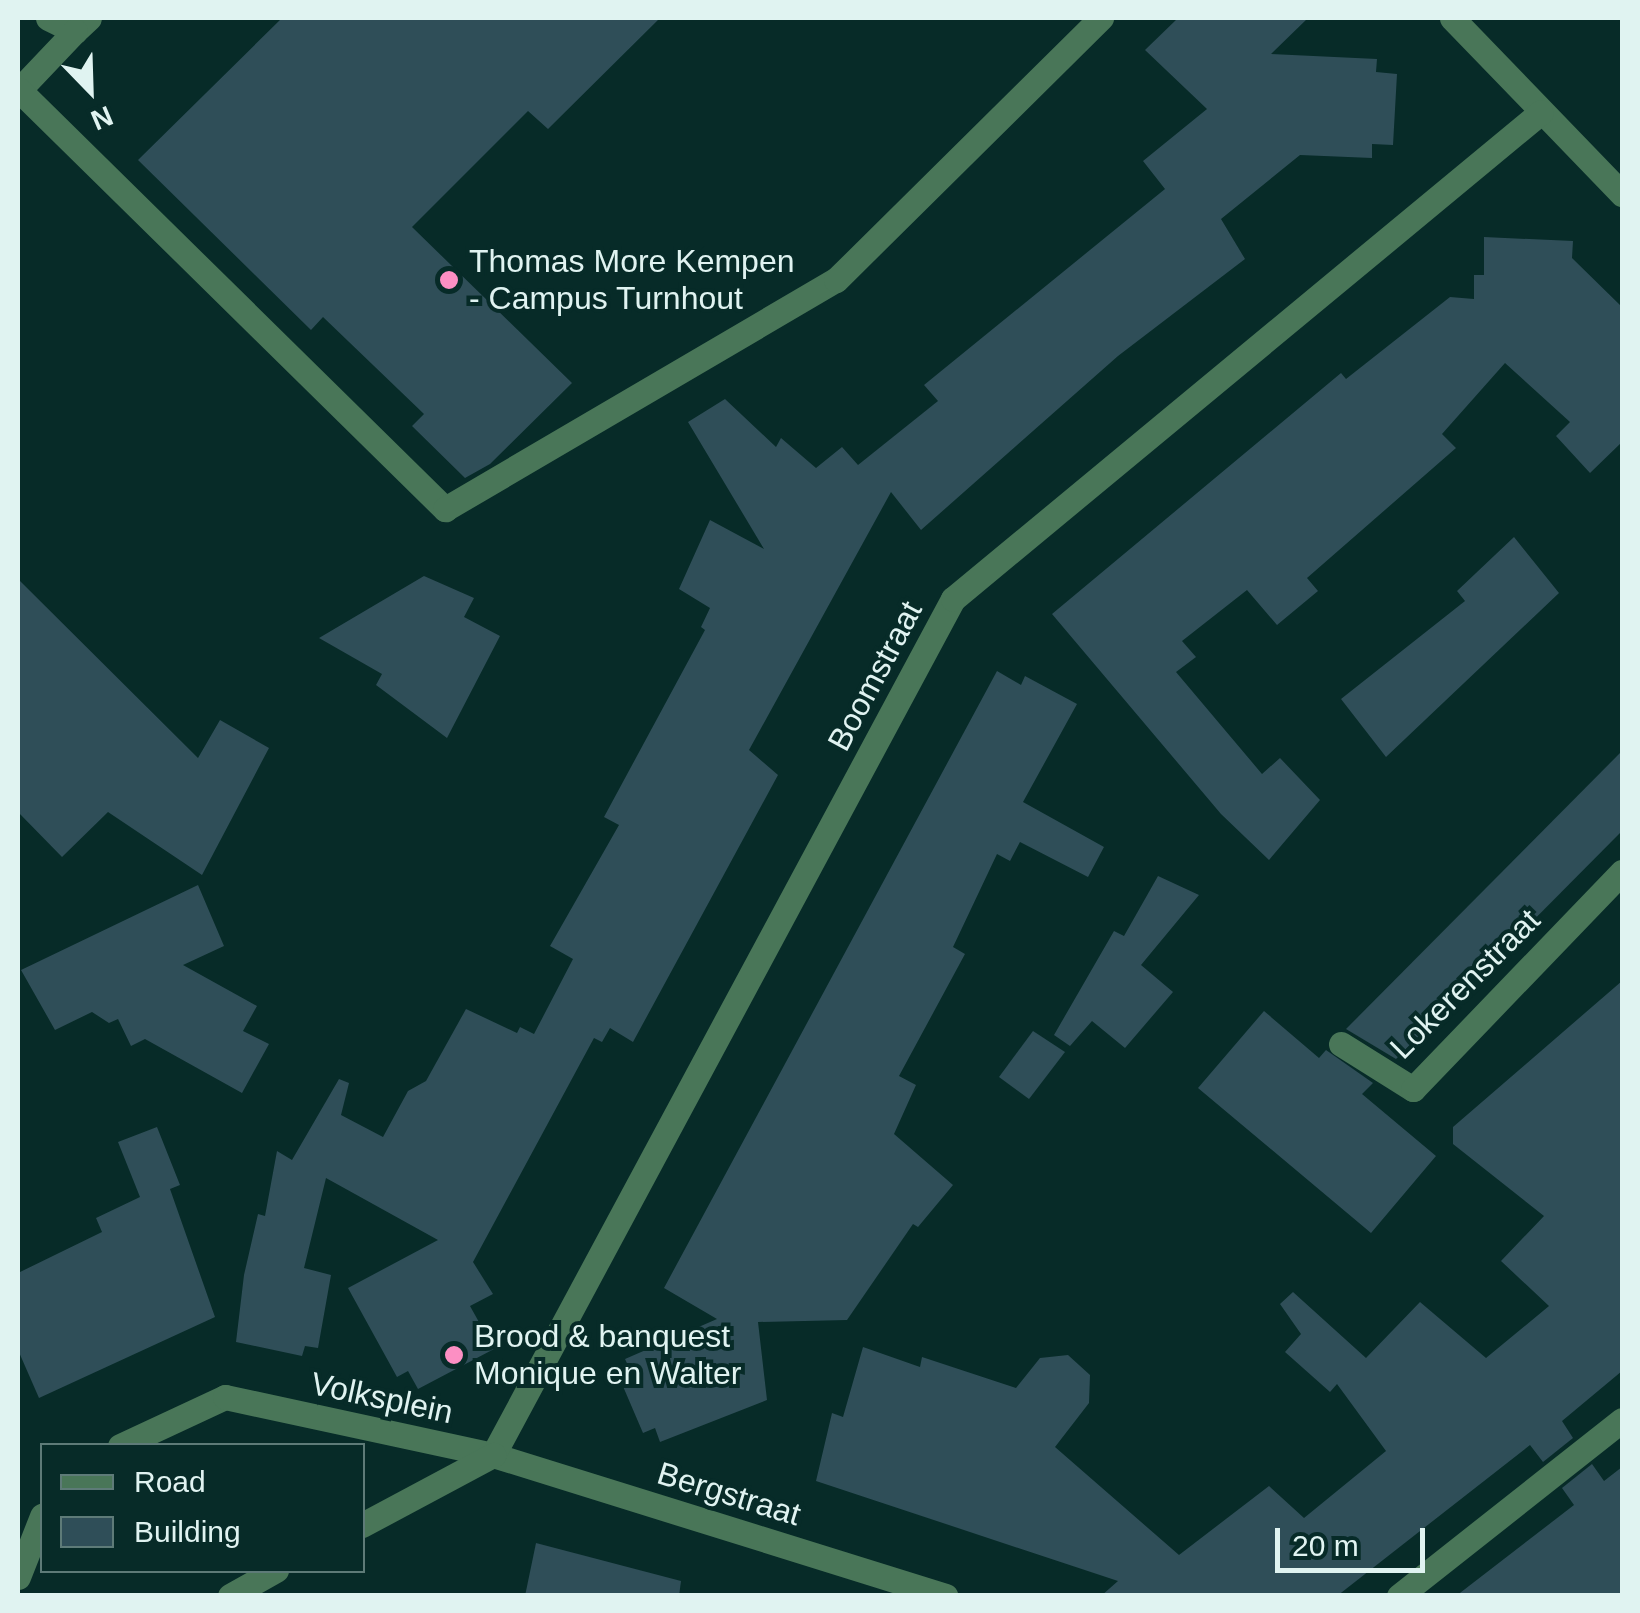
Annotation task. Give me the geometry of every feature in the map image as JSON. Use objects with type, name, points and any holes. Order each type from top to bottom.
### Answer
[{"type":"street","points":[[48,18],[82,24]]},
{"type":"street","points":[[82,24],[19,90],[445,510],[836,280],[1101,18]]},
{"type":"street","points":[[1452,18],[1622,194]]},
{"type":"street","name":"Boomstraat","points":[[493,1455],[953,599],[1541,112]]},
{"type":"street","name":"Lokerenstraat","points":[[1341,1044],[1413,1089],[1622,872]]},
{"type":"street","name":"Volksplein","points":[[126,1443],[226,1397],[493,1455]]},
{"type":"street","points":[[1398,1596],[1622,1420]]},
{"type":"street","name":"Volksplein","points":[[365,1522],[493,1455]]},
{"type":"street","name":"Bergstraat","points":[[493,1455],[946,1596]]},
{"type":"street","points":[[18,1577],[40,1521]]},
{"type":"street","points":[[230,1596],[271,1573]]},
{"type":"building","points":[[282,18],[660,18],[548,129],[528,111],[412,227],[572,383],[490,464],[465,478],[412,426],[424,414],[323,317],[311,330],[138,160]]},
{"type":"building","points":[[1178,18],[1308,18],[1271,54],[1377,59],[1376,72],[1397,74],[1393,145],[1372,144],[1372,158],[1300,155],[1221,219],[1245,259],[1118,356],[921,530],[891,492],[749,750],[778,775],[633,1042],[610,1028],[602,1042],[594,1038],[473,1262],[493,1294],[470,1306],[494,1349],[418,1389],[408,1371],[397,1377],[348,1288],[438,1240],[326,1178],[304,1268],[331,1275],[318,1348],[305,1346],[302,1356],[236,1342],[244,1275],[258,1214],[265,1216],[277,1151],[292,1160],[339,1079],[349,1083],[341,1115],[383,1137],[408,1091],[426,1081],[466,1009],[517,1033],[520,1027],[534,1034],[573,959],[550,946],[619,825],[604,817],[705,630],[701,627],[710,608],[679,589],[710,520],[764,549],[688,422],[725,399],[776,447],[781,438],[816,468],[842,447],[858,465],[938,401],[924,385],[1165,189],[1143,161],[1207,109],[1145,50]]},
{"type":"building","points":[[1484,237],[1573,241],[1572,258],[1622,307],[1622,442],[1590,473],[1556,436],[1570,422],[1505,363],[1442,434],[1456,448],[1307,578],[1318,591],[1277,625],[1247,590],[1182,641],[1196,657],[1176,672],[1262,774],[1280,758],[1320,800],[1269,860],[1221,814],[1052,614],[1341,373],[1346,379],[1450,297],[1474,299],[1474,275],[1484,275]]},
{"type":"building","points":[[1514,537],[1559,593],[1386,757],[1341,699],[1465,601],[1457,591]]},
{"type":"building","points":[[424,576],[474,598],[464,617],[500,636],[447,738],[376,685],[382,674],[319,638]]},
{"type":"building","points":[[18,579],[198,758],[220,720],[269,748],[202,875],[108,812],[62,857],[18,812]]},
{"type":"building","points":[[997,671],[1021,685],[1025,676],[1077,704],[1023,802],[1104,847],[1088,877],[1020,842],[1010,861],[997,854],[953,947],[965,954],[899,1076],[916,1085],[894,1134],[953,1185],[918,1227],[913,1224],[847,1320],[758,1322],[767,1400],[660,1442],[655,1428],[643,1433],[619,1377],[631,1372],[625,1359],[717,1319],[664,1288]]},
{"type":"building","points":[[1622,751],[1622,831],[1396,1059],[1346,1029]]},
{"type":"building","points":[[1158,876],[1199,895],[1141,965],[1173,992],[1125,1048],[1092,1021],[1070,1046],[1054,1035],[1114,931],[1124,936]]},
{"type":"building","points":[[198,885],[224,946],[183,965],[257,1006],[243,1031],[269,1044],[242,1093],[145,1039],[131,1046],[118,1019],[109,1023],[92,1012],[55,1030],[21,970]]},
{"type":"building","points":[[1622,981],[1622,1371],[1562,1421],[1573,1438],[1543,1462],[1530,1445],[1337,1596],[1101,1596],[1118,1581],[816,1481],[832,1413],[843,1417],[863,1347],[920,1367],[922,1357],[1016,1388],[1040,1358],[1068,1355],[1090,1375],[1089,1403],[1055,1447],[1179,1555],[1269,1486],[1304,1518],[1386,1451],[1337,1384],[1330,1392],[1285,1352],[1301,1334],[1280,1304],[1293,1292],[1366,1358],[1420,1302],[1486,1358],[1549,1306],[1501,1261],[1544,1216],[1453,1144],[1453,1127]]},
{"type":"building","points":[[1264,1011],[1319,1058],[1326,1050],[1373,1083],[1362,1094],[1436,1156],[1371,1233],[1198,1088]]},
{"type":"building","points":[[1033,1031],[1065,1052],[1029,1099],[999,1077]]},
{"type":"building","points":[[157,1127],[180,1185],[170,1189],[215,1317],[39,1398],[18,1350],[18,1273],[102,1232],[96,1218],[140,1197],[118,1142]]},
{"type":"building","points":[[1592,1464],[1604,1481],[1622,1467],[1622,1596],[1456,1596],[1574,1505],[1562,1488]]},
{"type":"building","points":[[536,1543],[681,1581],[679,1596],[525,1596]]},
{"type":"place","name":"Thomas More Kempen - Campus Turnhout","points":[[449,280]]},
{"type":"place","name":"Brood & banquest Monique en Walter","points":[[454,1355]]}]
